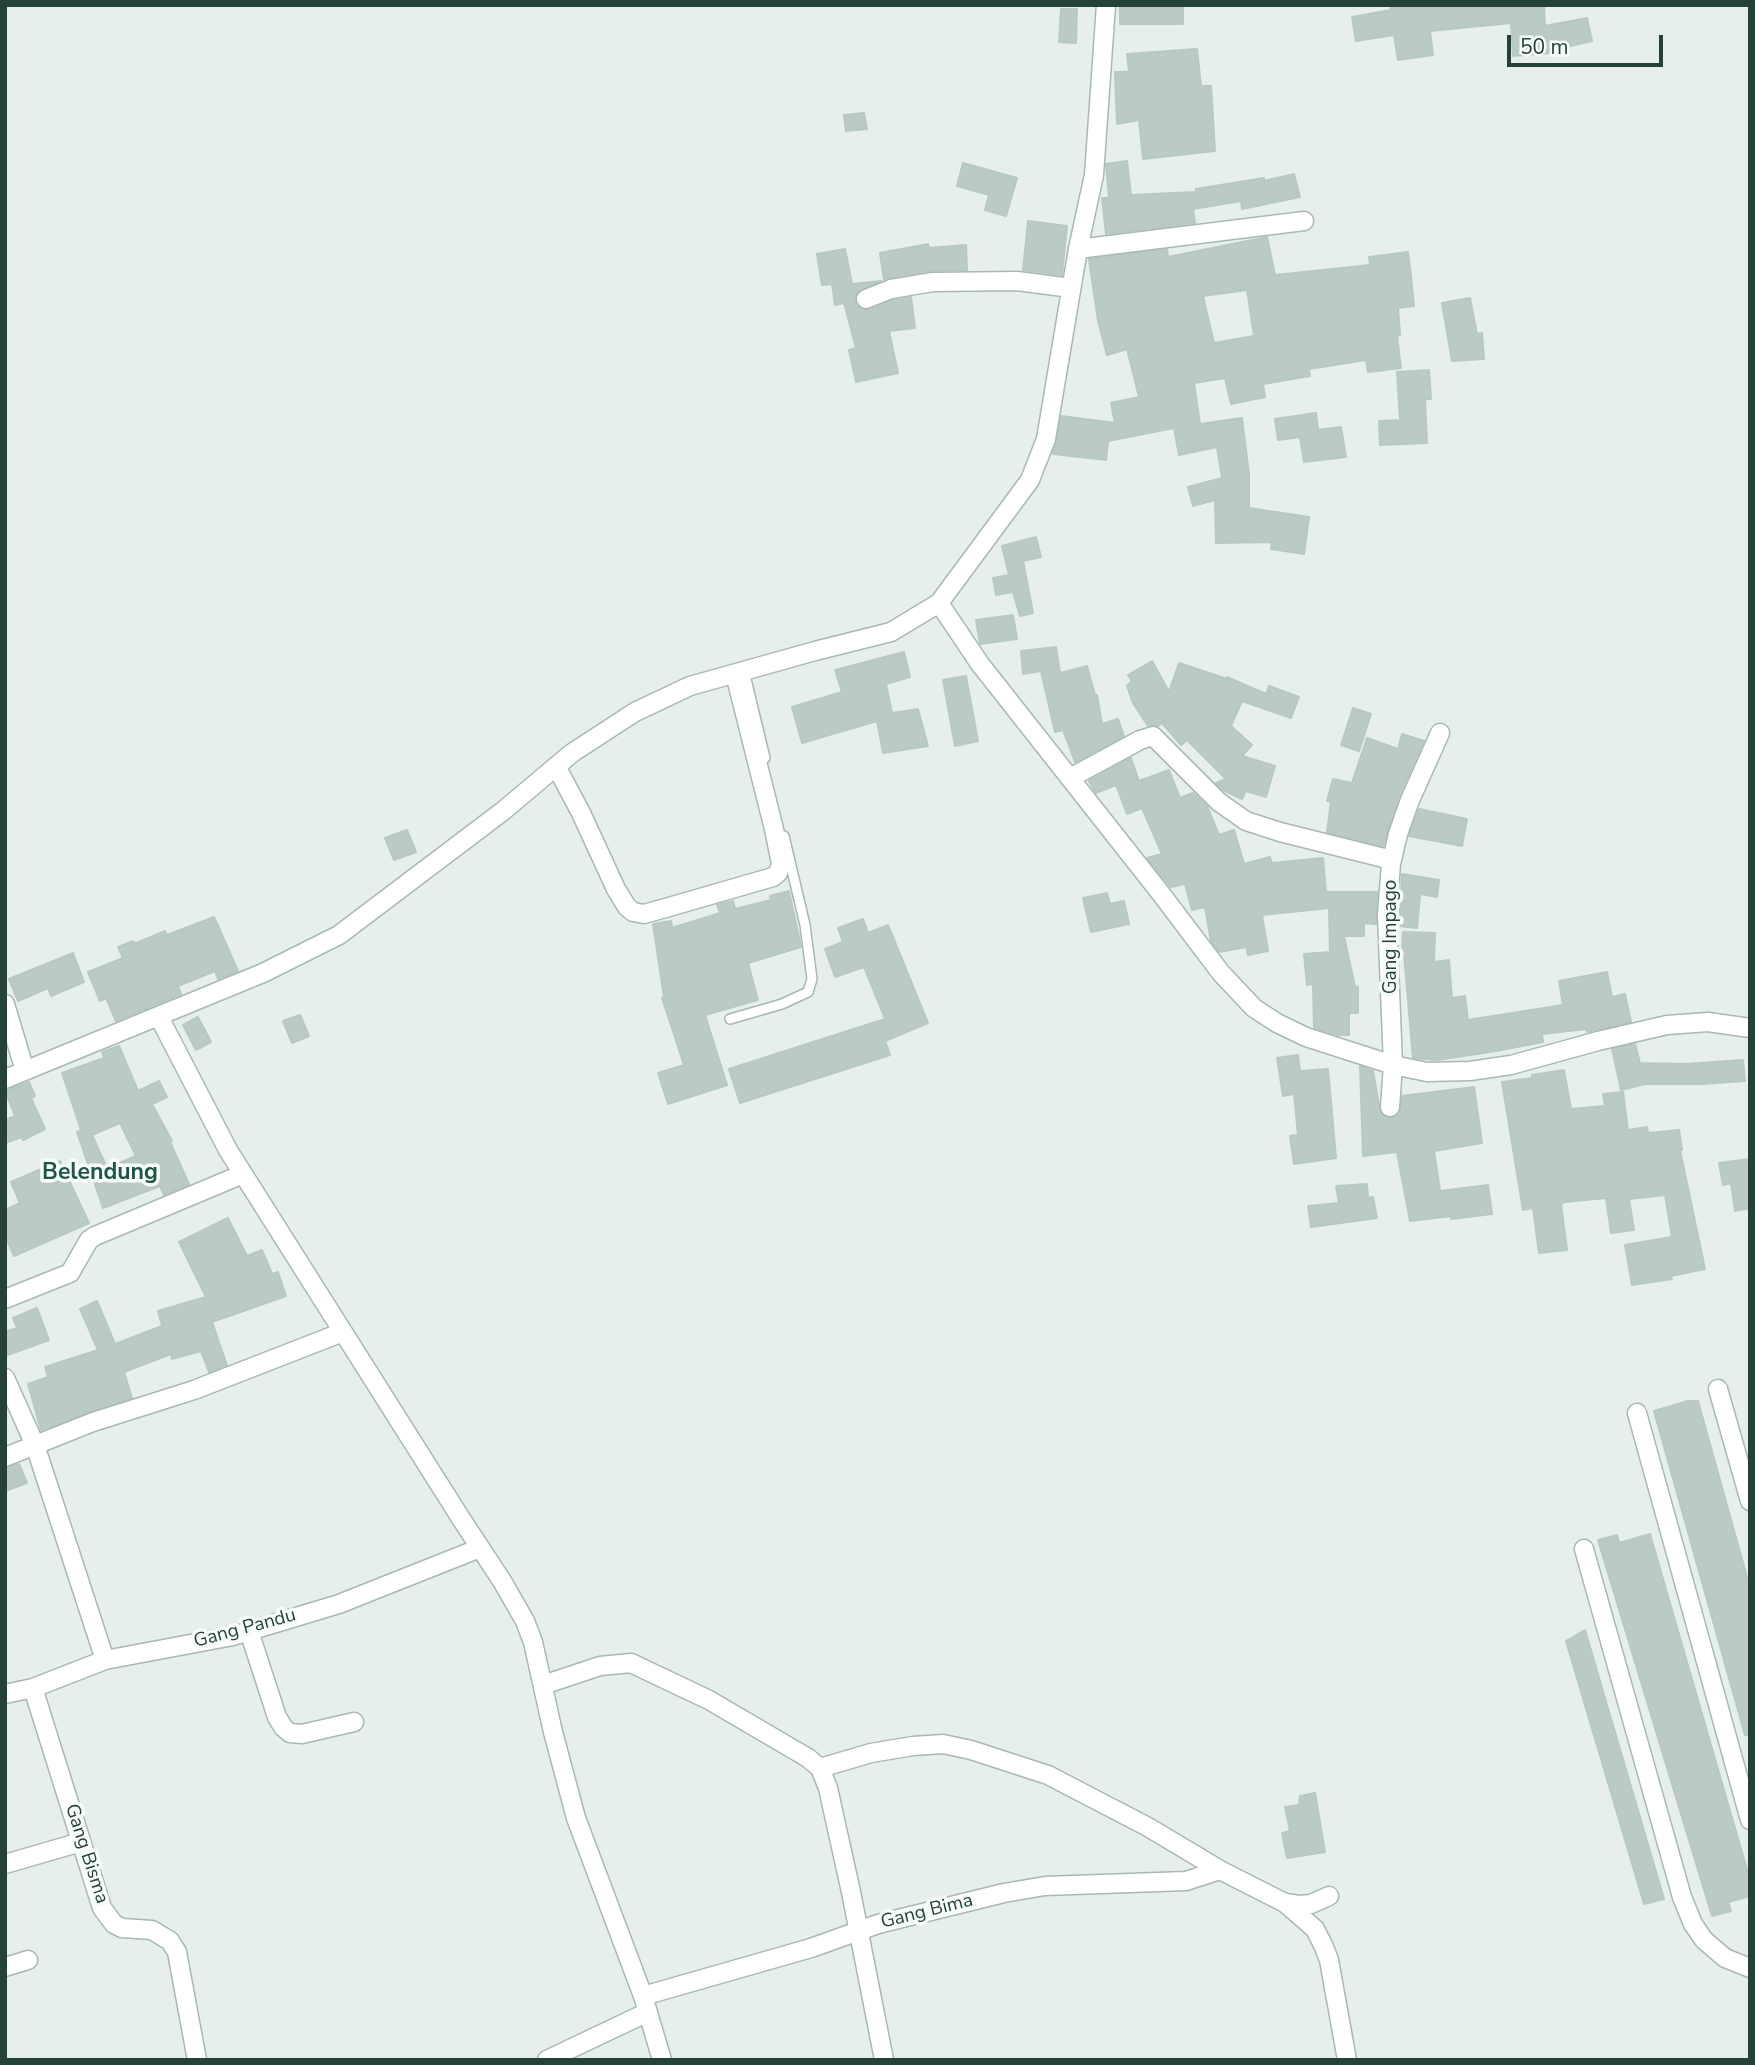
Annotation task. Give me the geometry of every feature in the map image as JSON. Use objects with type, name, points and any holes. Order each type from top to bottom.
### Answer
[{"type":"street","points":[[5,1079],[263,973],[339,935],[503,811],[572,753],[635,712],[690,686],[891,632],[939,603],[1030,480],[1046,439],[1078,249],[1094,175],[1106,5]]},
{"type":"street","points":[[1078,249],[1304,221]]},
{"type":"street","points":[[866,299],[891,289],[945,282],[1017,281],[1071,288]]},
{"type":"street","points":[[939,603],[980,664],[1220,973],[1254,1008],[1277,1023],[1306,1037],[1393,1065],[1427,1072],[1470,1071],[1511,1065],[1667,1025],[1708,1022],[1750,1028]]},
{"type":"street","points":[[556,766],[616,890],[633,912],[644,914],[669,908],[773,877],[778,873],[781,864],[739,672]]},
{"type":"street","name":"Gang Impago","points":[[1390,1107],[1393,1065],[1387,915],[1392,860],[1410,800],[1440,733]]},
{"type":"street","points":[[1070,778],[1152,736],[1164,744],[1219,802],[1246,821],[1392,860]]},
{"type":"street","points":[[5,1004],[25,1071]]},
{"type":"street","points":[[159,1017],[228,1150],[525,1621],[534,1642],[553,1732],[576,1818],[645,2004],[662,2060]]},
{"type":"street","points":[[5,1299],[70,1273],[89,1240],[95,1236],[243,1174]]},
{"type":"street","points":[[5,1457],[93,1422],[194,1390],[343,1332]]},
{"type":"street","points":[[5,1378],[35,1445],[105,1660]]},
{"type":"street","points":[[1718,1389],[1750,1501]]},
{"type":"street","points":[[1637,1413],[1750,1820]]},
{"type":"street","name":"Gang Pandu","points":[[5,1694],[33,1688],[105,1660],[233,1636],[339,1604],[480,1548]]},
{"type":"street","points":[[1584,1549],[1689,1915],[1704,1940],[1725,1958],[1750,1968]]},
{"type":"street","points":[[249,1631],[277,1717],[283,1727],[290,1733],[302,1734],[354,1721]]},
{"type":"street","points":[[543,1685],[600,1665],[631,1663],[709,1700],[808,1758],[820,1768],[828,1788],[884,2060]]},
{"type":"street","name":"Gang Bisma","points":[[33,1688],[102,1908],[108,1918],[122,1928],[152,1930],[163,1936],[177,1952],[197,2060]]},
{"type":"street","points":[[820,1768],[871,1753],[943,1744],[1048,1774],[1147,1827],[1220,1870],[1284,1903],[1315,1929],[1329,1960],[1348,2060]]},
{"type":"street","points":[[5,1864],[81,1842]]},
{"type":"street","name":"Gang Bima","points":[[547,2060],[645,2004],[858,1930],[991,1896],[1045,1886],[1186,1881],[1220,1870]]},
{"type":"street","points":[[1284,1903],[1299,1906],[1329,1896]]},
{"type":"street","points":[[5,1967],[28,1961]]},
{"type":"lane","points":[[730,1019],[782,1004],[808,992],[812,979],[805,925],[739,672]]},
{"type":"building","points":[[1120,5],[1183,5],[1183,24],[1120,24]]},
{"type":"building","points":[[1390,5],[1544,5],[1545,26],[1587,18],[1592,41],[1552,50],[1552,53],[1513,56],[1511,23],[1430,31],[1433,55],[1398,60],[1394,35],[1356,41],[1352,17],[1391,10]]},
{"type":"building","points":[[1061,9],[1077,9],[1076,43],[1059,42]]},
{"type":"building","points":[[1197,49],[1201,86],[1211,86],[1215,151],[1143,159],[1139,120],[1117,124],[1115,72],[1129,72],[1127,54]]},
{"type":"building","points":[[864,113],[867,129],[846,131],[844,115]]},
{"type":"building","points":[[1127,161],[1131,195],[1196,192],[1196,189],[1264,178],[1264,181],[1294,174],[1300,197],[1242,209],[1241,201],[1193,209],[1195,223],[1106,234],[1102,198],[1109,198],[1106,164]]},
{"type":"building","points":[[963,163],[1017,178],[1006,216],[985,210],[989,195],[957,186]]},
{"type":"building","points":[[1028,221],[1067,226],[1062,275],[1023,270]]},
{"type":"building","points":[[1267,237],[1275,275],[1370,265],[1369,257],[1408,252],[1414,306],[1398,308],[1400,335],[1397,336],[1401,368],[1368,372],[1366,360],[1309,369],[1310,376],[1263,384],[1265,397],[1231,404],[1225,378],[1194,383],[1200,424],[1242,418],[1249,474],[1249,508],[1309,517],[1304,554],[1271,549],[1272,542],[1216,543],[1215,500],[1193,506],[1188,487],[1222,478],[1217,447],[1179,455],[1174,428],[1108,441],[1106,460],[1053,454],[1061,416],[1115,423],[1111,403],[1139,397],[1127,349],[1107,355],[1098,321],[1089,259],[1167,249],[1168,257]],"holes":[[[1247,290],[1254,336],[1214,343],[1203,296]]]},
{"type":"building","points":[[928,244],[929,248],[966,245],[967,270],[931,271],[884,280],[880,253]]},
{"type":"building","points":[[845,249],[852,284],[881,281],[857,293],[855,303],[860,308],[870,310],[894,300],[911,297],[915,328],[889,331],[898,373],[856,382],[849,350],[856,348],[844,303],[835,305],[832,284],[822,285],[817,254]]},
{"type":"building","points":[[1470,298],[1477,334],[1482,333],[1484,359],[1452,361],[1442,303]]},
{"type":"building","points":[[1429,370],[1431,399],[1425,399],[1427,443],[1380,445],[1379,421],[1400,420],[1397,372]]},
{"type":"building","points":[[1316,413],[1318,430],[1341,427],[1346,457],[1304,462],[1300,437],[1278,440],[1275,419]]},
{"type":"building","points":[[1036,537],[1041,557],[1023,561],[1033,613],[1020,616],[1013,592],[996,595],[993,578],[1009,575],[1002,546]]},
{"type":"building","points":[[1013,615],[1017,639],[980,644],[976,620]]},
{"type":"building","points":[[1056,647],[1060,673],[1087,666],[1097,695],[1102,724],[1118,719],[1124,736],[1075,762],[1063,730],[1055,732],[1041,671],[1023,674],[1021,651]]},
{"type":"building","points":[[904,652],[910,677],[886,684],[892,713],[918,709],[928,746],[883,753],[877,721],[802,743],[792,707],[842,692],[835,670]]},
{"type":"building","points":[[1152,661],[1169,692],[1179,663],[1227,677],[1266,694],[1269,686],[1299,697],[1291,718],[1242,701],[1231,726],[1252,745],[1242,756],[1275,766],[1266,797],[1246,791],[1242,799],[1223,790],[1216,783],[1226,779],[1187,740],[1181,745],[1162,723],[1148,726],[1133,703],[1127,686],[1132,681],[1128,675]]},
{"type":"building","points":[[966,676],[978,741],[955,746],[943,680]]},
{"type":"building","points":[[1353,708],[1371,714],[1359,751],[1341,745]]},
{"type":"building","points":[[1402,734],[1424,741],[1399,796],[1383,846],[1327,832],[1331,802],[1327,801],[1333,779],[1352,783],[1367,738],[1398,749]]},
{"type":"building","points":[[1131,758],[1139,781],[1169,770],[1180,798],[1193,793],[1207,806],[1219,835],[1234,830],[1244,864],[1270,857],[1272,863],[1323,858],[1326,892],[1377,892],[1376,924],[1364,923],[1364,936],[1344,936],[1355,987],[1358,987],[1358,1013],[1349,1013],[1349,1035],[1338,1035],[1314,1028],[1313,984],[1307,985],[1304,954],[1330,952],[1329,908],[1262,915],[1268,951],[1248,955],[1246,947],[1219,952],[1211,941],[1205,907],[1192,910],[1185,884],[1171,887],[1147,858],[1162,854],[1142,808],[1127,814],[1116,785],[1096,793],[1089,781]]},
{"type":"building","points":[[1419,809],[1467,819],[1462,846],[1409,836]]},
{"type":"building","points":[[407,830],[416,852],[394,860],[385,838]]},
{"type":"building","points":[[1402,874],[1439,880],[1437,897],[1420,894],[1417,928],[1399,926]]},
{"type":"building","points":[[789,891],[801,947],[748,963],[758,1000],[705,1015],[727,1085],[668,1104],[658,1073],[684,1065],[662,998],[664,997],[653,924],[671,921],[672,928],[720,913],[717,905],[733,901],[735,909],[771,900],[770,896]]},
{"type":"building","points":[[1107,893],[1110,904],[1124,901],[1129,924],[1091,932],[1083,898]]},
{"type":"building","points":[[214,917],[238,971],[218,979],[215,971],[178,986],[181,994],[116,1021],[106,998],[100,1001],[88,972],[123,958],[118,947],[133,941],[134,944],[165,931],[167,935]]},
{"type":"building","points":[[863,919],[868,933],[888,925],[928,1023],[885,1041],[890,1055],[740,1103],[729,1069],[885,1019],[864,967],[835,977],[825,949],[843,942],[838,928]]},
{"type":"building","points":[[1403,932],[1435,933],[1434,962],[1449,960],[1452,998],[1465,996],[1468,1020],[1563,1005],[1559,981],[1607,972],[1612,997],[1625,994],[1631,1022],[1587,1032],[1586,1029],[1542,1034],[1543,1042],[1496,1051],[1437,1060],[1413,1058],[1402,955]]},
{"type":"building","points":[[73,953],[84,982],[51,996],[48,988],[18,1001],[9,979]]},
{"type":"building","points":[[300,1015],[309,1036],[292,1043],[283,1021]]},
{"type":"building","points":[[198,1017],[211,1042],[196,1050],[183,1025]]},
{"type":"building","points":[[1635,1044],[1640,1063],[1686,1064],[1743,1060],[1745,1081],[1645,1084],[1621,1090],[1612,1049]]},
{"type":"building","points":[[119,1046],[138,1091],[159,1081],[167,1097],[152,1104],[172,1141],[170,1142],[189,1184],[164,1195],[160,1186],[103,1208],[77,1132],[81,1130],[62,1073],[104,1058],[102,1052]],"holes":[[[120,1123],[136,1156],[107,1168],[92,1135]]]},
{"type":"building","points":[[1298,1055],[1300,1071],[1328,1069],[1336,1158],[1294,1164],[1290,1136],[1298,1135],[1294,1094],[1283,1096],[1277,1058]]},
{"type":"building","points":[[1360,1066],[1373,1071],[1380,1111],[1389,1118],[1400,1113],[1402,1096],[1474,1087],[1482,1143],[1434,1151],[1440,1191],[1488,1185],[1492,1214],[1410,1221],[1397,1152],[1363,1156]]},
{"type":"building","points":[[1564,1070],[1571,1109],[1605,1106],[1603,1094],[1623,1092],[1628,1130],[1647,1127],[1648,1133],[1679,1130],[1680,1150],[1705,1269],[1671,1276],[1672,1279],[1632,1285],[1625,1245],[1672,1237],[1665,1195],[1629,1199],[1634,1230],[1611,1233],[1606,1198],[1564,1202],[1561,1204],[1567,1250],[1539,1253],[1533,1208],[1523,1210],[1502,1082]]},
{"type":"building","points":[[29,1082],[35,1096],[31,1098],[45,1129],[23,1140],[22,1137],[5,1143],[5,1120],[15,1116],[5,1091]]},
{"type":"building","points":[[1750,1159],[1750,1208],[1735,1211],[1731,1183],[1723,1185],[1719,1163]]},
{"type":"building","points":[[60,1161],[89,1223],[14,1256],[5,1235],[5,1210],[20,1203],[11,1182]]},
{"type":"building","points":[[1367,1184],[1368,1198],[1373,1197],[1377,1218],[1311,1227],[1308,1206],[1339,1203],[1336,1186]]},
{"type":"building","points":[[228,1218],[247,1256],[262,1250],[272,1274],[278,1272],[286,1296],[212,1322],[227,1365],[209,1372],[201,1351],[172,1359],[171,1354],[124,1372],[132,1398],[41,1430],[28,1384],[48,1377],[45,1367],[98,1350],[80,1309],[97,1301],[115,1344],[162,1326],[158,1311],[206,1297],[179,1242]]},
{"type":"building","points":[[37,1308],[49,1340],[5,1356],[5,1332],[17,1328],[13,1318]]},
{"type":"building","points":[[1688,1401],[1698,1401],[1750,1588],[1750,1734],[1745,1735],[1654,1411]]},
{"type":"building","points":[[19,1464],[27,1483],[5,1491],[5,1468]]},
{"type":"building","points":[[1650,1534],[1750,1880],[1750,1896],[1728,1902],[1731,1911],[1712,1916],[1598,1540],[1617,1535],[1619,1543]]},
{"type":"building","points":[[1585,1630],[1664,1899],[1644,1904],[1566,1641]]},
{"type":"building","points":[[1315,1793],[1325,1852],[1287,1858],[1282,1833],[1290,1831],[1285,1807],[1299,1805],[1300,1796]]},
{"type":"district","name":"Belendung","points":[[100,1173]]}]
